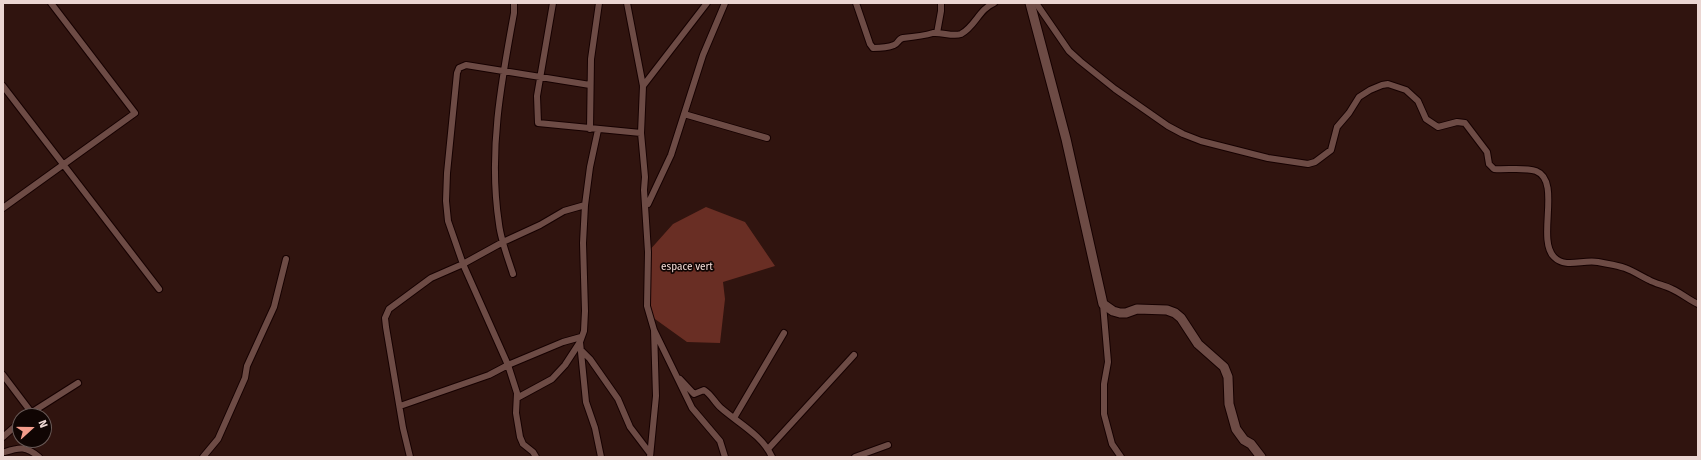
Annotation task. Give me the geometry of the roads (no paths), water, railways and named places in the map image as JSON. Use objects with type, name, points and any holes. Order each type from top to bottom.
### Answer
[{"type":"street","points":[[3,208],[135,113],[51,3]]},
{"type":"street","points":[[513,274],[499,226],[496,198],[496,136],[503,72],[514,13],[514,3]]},
{"type":"street","points":[[553,3],[536,108],[538,124],[641,133]]},
{"type":"street","points":[[590,129],[591,59],[598,3]]},
{"type":"street","points":[[626,3],[643,86],[641,133],[645,177],[644,190],[648,252],[647,306],[654,330],[692,408],[720,441],[725,457]]},
{"type":"street","points":[[643,86],[707,3]]},
{"type":"street","points":[[648,204],[671,155],[703,55],[725,3]]},
{"type":"street","points":[[856,3],[873,48],[894,45],[899,40],[904,38],[937,33],[960,34],[967,29],[985,8],[994,3]]},
{"type":"street","points":[[937,33],[941,3]]},
{"type":"street","points":[[1030,3],[1066,139],[1103,304],[1108,362],[1104,384],[1104,414],[1112,444],[1121,457]]},
{"type":"street","points":[[1036,3],[1069,51],[1091,71],[1154,117],[1182,134],[1201,141],[1251,154],[1308,164],[1314,163],[1331,150],[1337,127],[1349,113],[1359,97],[1370,90],[1388,84],[1406,90],[1418,101],[1426,119],[1438,127],[1461,122],[1468,126],[1487,152],[1489,164],[1494,169],[1531,170],[1542,175],[1548,194],[1546,240],[1549,250],[1558,260],[1571,263],[1594,261],[1624,268],[1673,289],[1698,304]]},
{"type":"street","points":[[536,457],[533,452],[523,444],[520,437],[516,413],[516,387],[508,364],[463,264],[448,221],[446,201],[449,145],[457,73],[459,68],[466,65],[590,85]]},
{"type":"street","points":[[3,86],[159,289]]},
{"type":"street","points":[[684,114],[766,138]]},
{"type":"street","points":[[517,398],[552,379],[565,365],[581,340],[584,331],[585,311],[583,243],[585,205],[590,167],[598,130]]},
{"type":"street","points":[[410,457],[390,353],[385,318],[389,309],[431,278],[463,264],[503,242],[540,225],[564,211],[585,205]]},
{"type":"street","points":[[203,457],[218,438],[246,378],[247,366],[274,307],[286,258]]},
{"type":"street","points":[[1103,304],[1113,312],[1120,313],[1126,313],[1137,309],[1167,310],[1176,313],[1198,344],[1224,366],[1228,378],[1229,404],[1236,429],[1244,440],[1252,444],[1261,457]]},
{"type":"street","points":[[649,455],[656,396],[654,330]]},
{"type":"street","points":[[734,418],[784,333]]},
{"type":"street","points":[[400,406],[489,375],[508,364],[563,342],[581,340]]},
{"type":"street","points":[[581,340],[586,402],[595,428],[601,457]]},
{"type":"street","points":[[581,350],[590,359],[618,399],[630,427],[649,455]]},
{"type":"street","points":[[768,449],[854,355]]},
{"type":"street","points":[[3,375],[24,408]]},
{"type":"street","points":[[676,375],[694,394],[704,390],[720,407],[751,432],[768,449],[772,457]]},
{"type":"street","points":[[38,408],[78,383]]},
{"type":"street","points":[[3,437],[12,429]]},
{"type":"street","points":[[855,457],[888,445]]},
{"type":"street","points":[[5,452],[20,447],[39,457]]},
{"type":"park label","name":"espace vert","points":[[687,267]]}]
